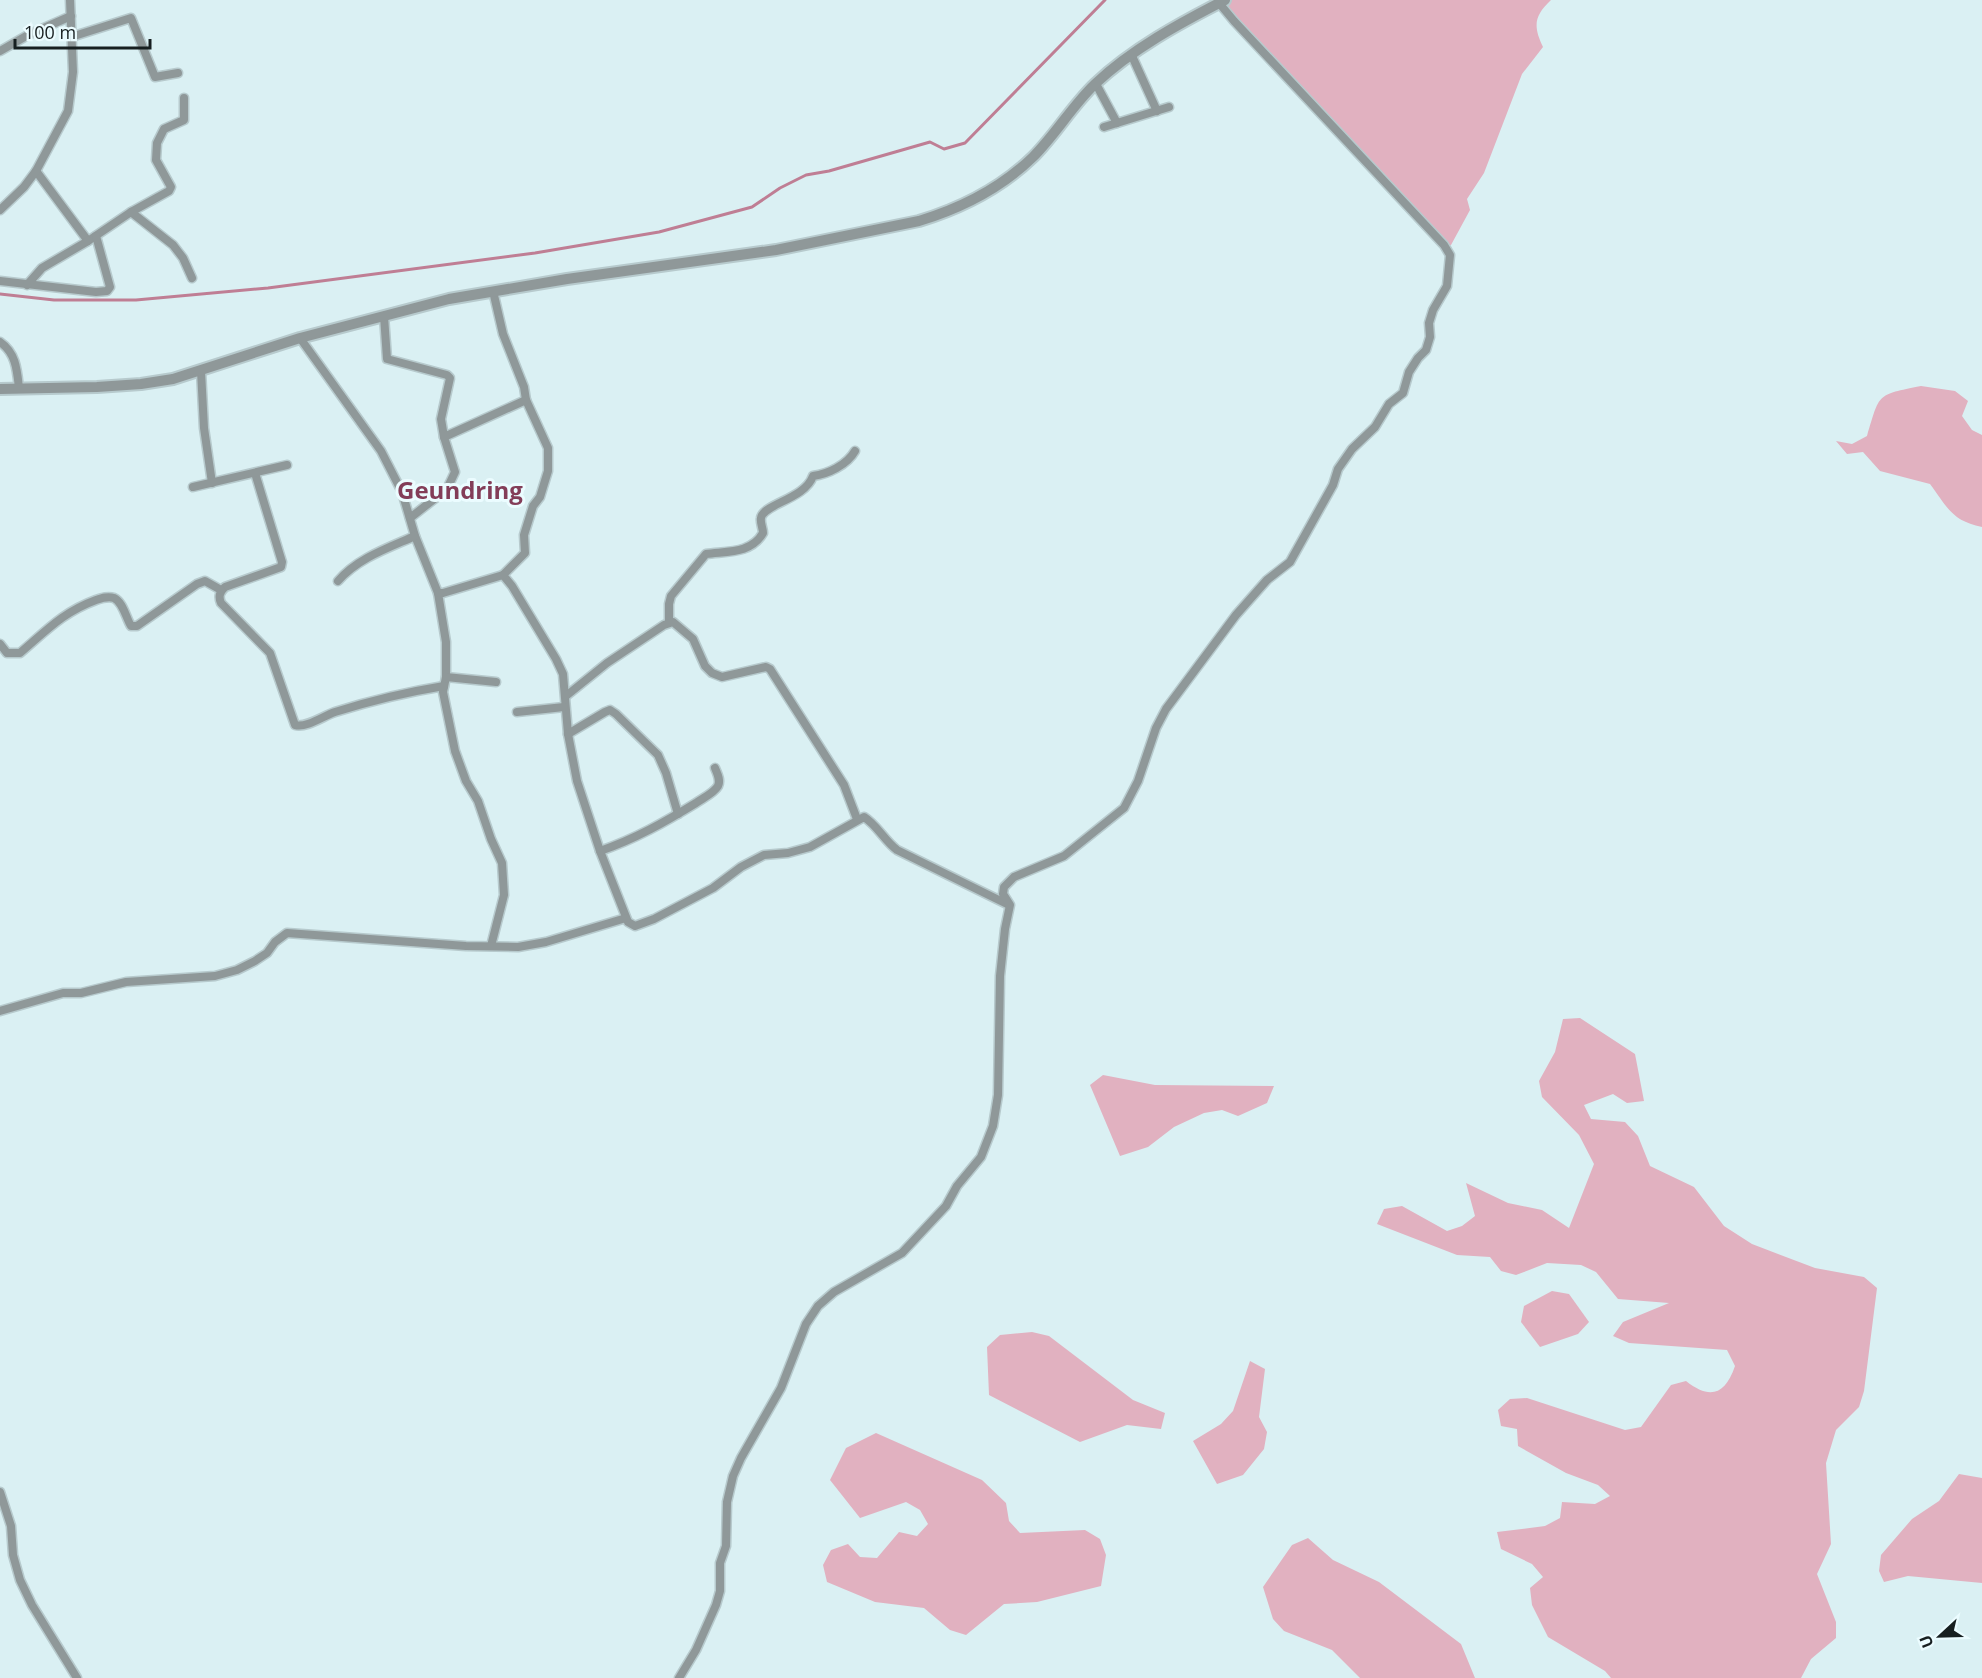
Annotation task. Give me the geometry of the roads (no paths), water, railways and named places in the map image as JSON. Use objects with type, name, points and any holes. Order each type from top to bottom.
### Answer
[{"type":"street","points":[[0,210],[24,187],[36,171],[70,107],[73,72],[70,0]]},
{"type":"street","points":[[0,389],[141,384],[173,380],[300,338],[449,299],[776,250],[919,221],[985,194],[1032,157],[1075,105],[1096,84],[1132,56],[1194,16],[1222,2],[1234,21],[1444,245],[1450,255],[1447,286],[1433,310],[1426,350],[1409,372],[1403,393],[1389,404],[1375,427],[1352,449],[1338,469],[1333,485],[1290,562],[1267,580],[1236,615],[1166,709],[1156,728],[1138,781],[1124,808],[1064,856],[1014,877],[1004,887],[1003,894],[1010,905],[1000,976],[998,1095],[993,1126],[981,1157],[957,1186],[946,1206],[902,1253],[834,1292],[818,1306],[806,1324],[781,1388],[733,1476],[727,1502],[726,1546],[720,1563],[720,1591],[696,1650],[679,1678]]},
{"type":"street","points":[[0,51],[28,34],[71,16]]},
{"type":"street","points":[[71,37],[131,18],[155,77],[178,73]]},
{"type":"street","points":[[1132,56],[1157,111]]},
{"type":"street","points":[[1096,84],[1117,123]]},
{"type":"street","points":[[23,284],[86,238],[96,236],[131,212],[169,191],[171,187],[155,154],[157,143],[164,129],[184,120],[184,98]]},
{"type":"street","points":[[1104,127],[1169,106]]},
{"type":"street","points":[[36,171],[86,238]]},
{"type":"street","points":[[131,212],[173,245],[183,258],[192,278]]},
{"type":"street","points":[[0,281],[96,292],[107,291],[110,286],[96,236]]},
{"type":"street","points":[[438,593],[503,575],[525,553],[524,535],[548,471],[548,448],[526,400],[524,387],[503,334],[493,291]]},
{"type":"street","points":[[384,316],[387,359],[447,375],[450,378],[441,419],[455,472],[447,489],[410,518]]},
{"type":"street","points":[[300,338],[381,452],[402,492],[415,536],[438,593],[446,642],[446,677],[443,692],[455,752],[466,781],[478,801],[491,839],[502,862],[504,895],[491,946]]},
{"type":"street","points":[[0,342],[9,350],[13,358],[19,388]]},
{"type":"street","points":[[201,371],[204,428],[212,483]]},
{"type":"street","points":[[444,437],[526,400]]},
{"type":"street","points":[[669,622],[671,596],[706,554],[740,551],[750,545],[763,532],[761,518],[764,513],[804,490],[810,485],[813,476],[832,470],[852,456],[855,451]]},
{"type":"street","points":[[193,487],[287,465]]},
{"type":"street","points":[[255,473],[282,562],[281,567],[225,587],[221,590],[219,598],[221,603],[270,653],[293,722],[298,727],[361,704],[417,690],[444,686]]},
{"type":"street","points":[[339,581],[357,563],[415,536]]},
{"type":"street","points":[[503,575],[512,586],[563,674],[567,734],[577,781],[600,851],[626,918],[631,925],[635,926],[654,919],[713,888],[756,858],[810,847],[864,817],[887,843],[897,850],[1010,905]]},
{"type":"street","points":[[0,644],[7,653],[20,653],[64,615],[105,597],[114,598],[120,604],[131,626],[137,626],[197,584],[205,581],[221,590]]},
{"type":"street","points":[[566,696],[607,663],[669,622],[673,622],[693,639],[705,666],[712,673],[722,676],[766,667],[770,669],[844,785],[857,819]]},
{"type":"street","points":[[446,677],[496,682]]},
{"type":"street","points":[[516,712],[564,707]]},
{"type":"street","points":[[567,734],[604,712],[610,710],[616,714],[658,755],[678,814]]},
{"type":"street","points":[[600,851],[650,831],[718,787],[720,780],[715,768]]},
{"type":"street","points":[[0,1011],[63,993],[81,993],[126,982],[215,976],[237,970],[267,953],[275,942],[287,933],[466,946],[518,947],[546,942],[626,918]]},
{"type":"street","points":[[0,1492],[10,1526],[13,1555],[20,1580],[32,1605],[77,1678]]},
{"type":"waterway","points":[[0,294],[54,300],[136,300],[268,288],[535,253],[659,232],[752,207],[780,188],[806,175],[829,171],[930,142],[944,149],[965,143],[1105,0]]},
{"type":"district","name":"Geundring","points":[[460,489]]}]
